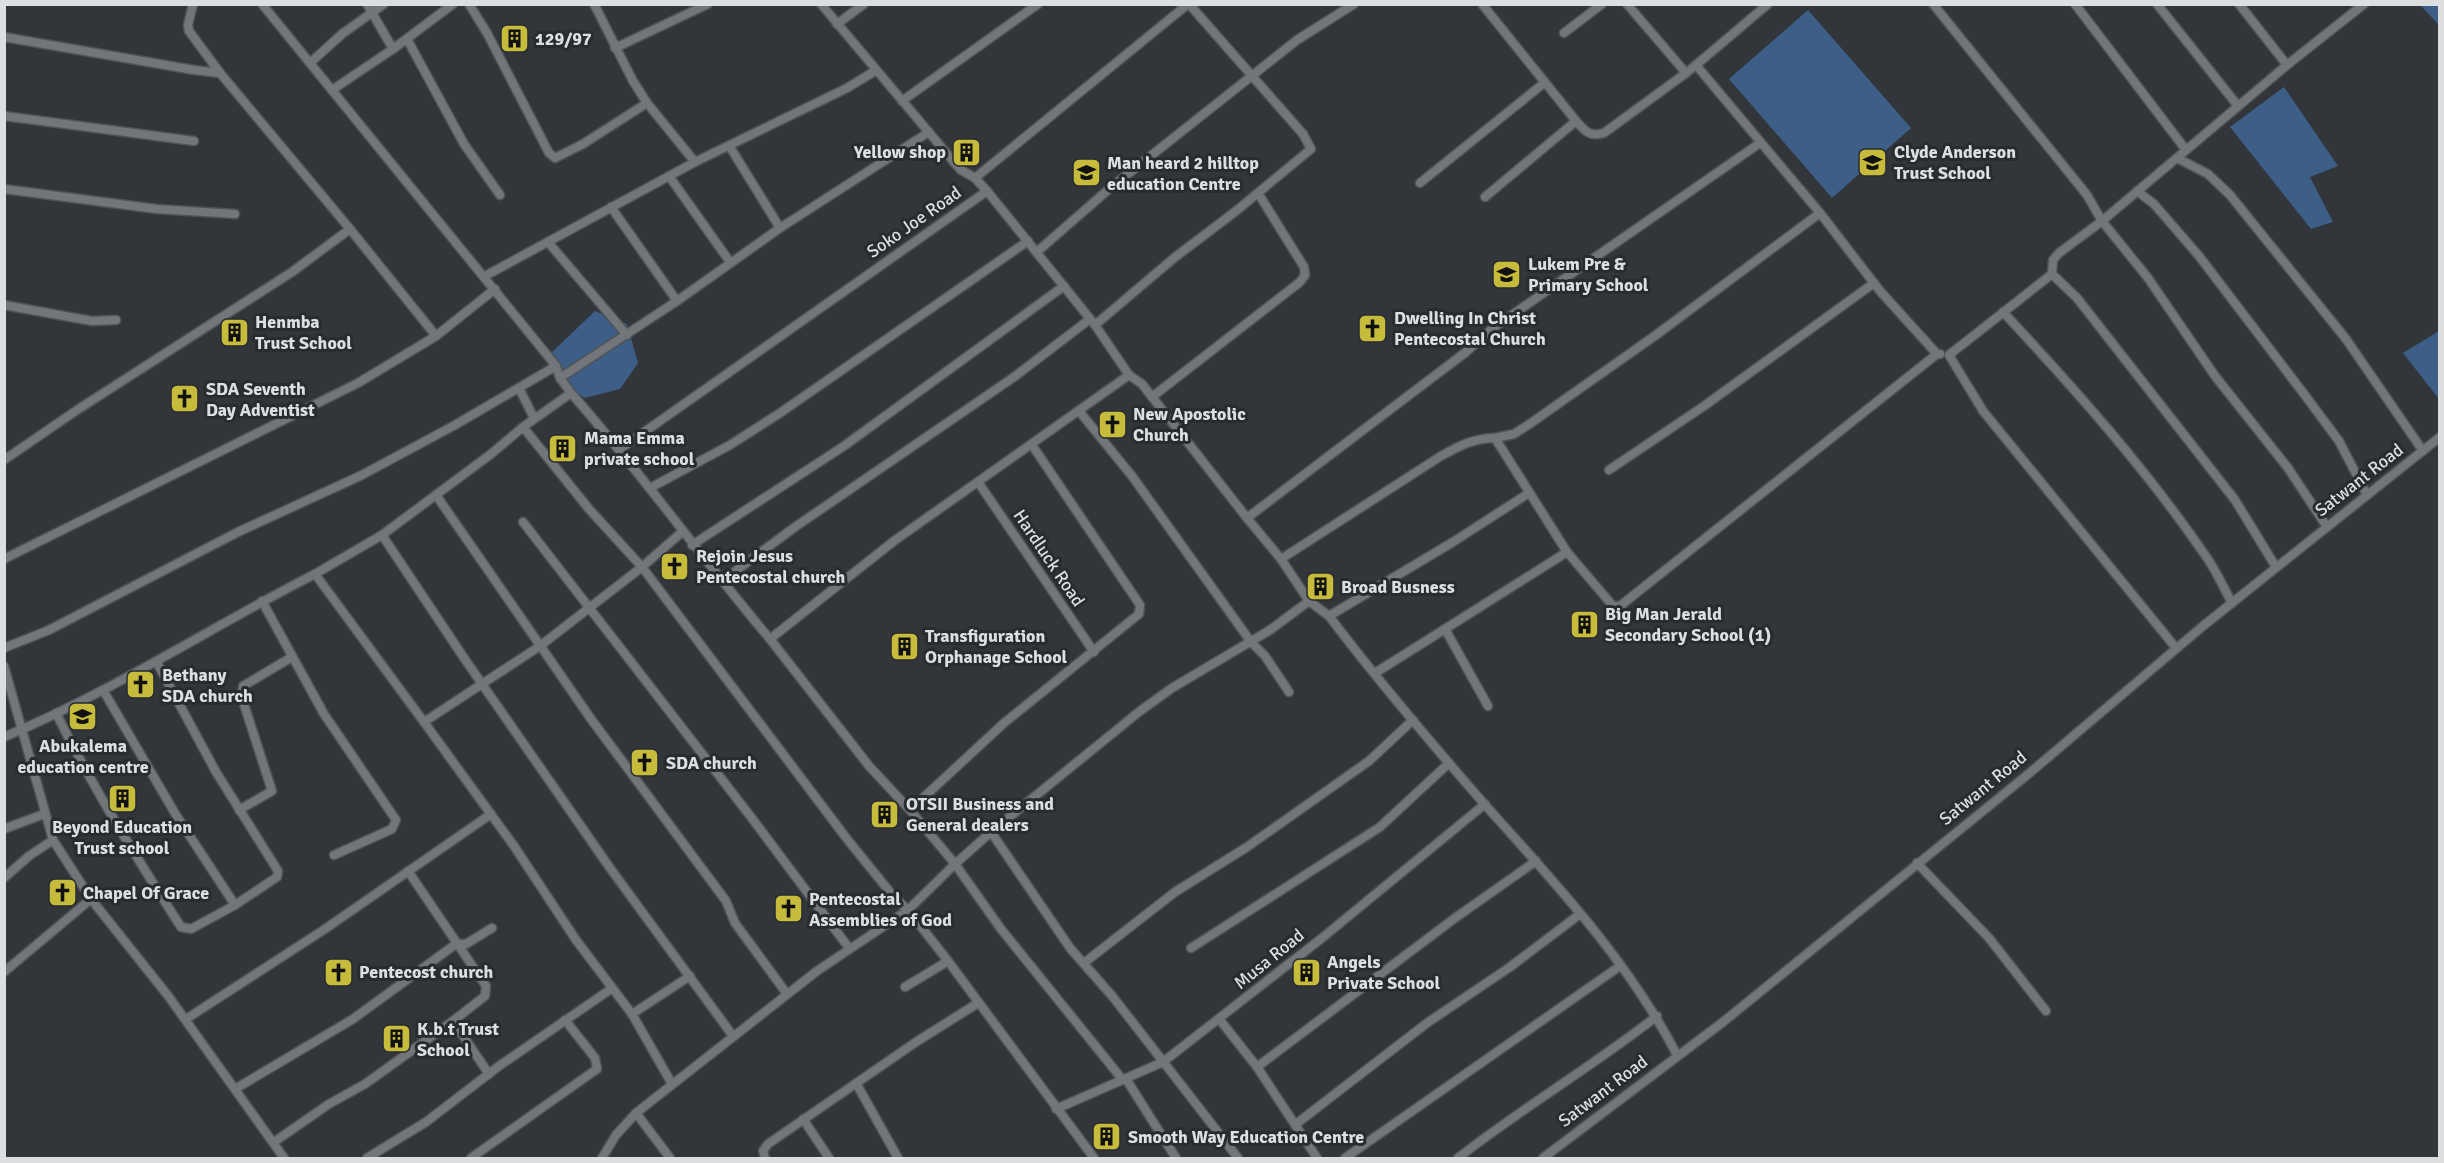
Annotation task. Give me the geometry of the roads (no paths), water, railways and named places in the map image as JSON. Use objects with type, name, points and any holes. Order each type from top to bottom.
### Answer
[{"type":"street","points":[[194,4],[188,25],[189,32],[436,336]]},
{"type":"street","points":[[262,4],[485,276],[556,366],[560,378],[571,393],[620,449],[692,545],[770,639],[869,766],[955,864],[1001,929],[1124,1079],[1176,1158]]},
{"type":"street","points":[[367,4],[393,49]]},
{"type":"street","points":[[310,63],[342,33],[384,4]]},
{"type":"street","points":[[332,90],[393,49],[453,4]]},
{"type":"street","points":[[469,4],[487,33],[549,153],[555,158],[583,144],[647,103]]},
{"type":"street","points":[[594,4],[615,48],[647,103],[695,162]]},
{"type":"street","points":[[615,48],[708,4]]},
{"type":"street","points":[[821,4],[875,71],[961,170],[975,178]]},
{"type":"street","points":[[837,24],[864,4]]},
{"type":"street","points":[[902,101],[1038,4]]},
{"type":"street","points":[[722,581],[795,527],[1093,322],[1311,149],[1303,134],[1189,4]]},
{"type":"street","name":"Soko Joe Road","points":[[620,449],[987,191],[975,178],[1189,4]]},
{"type":"street","points":[[1038,251],[1109,189],[1297,40],[1354,4]]},
{"type":"street","points":[[1482,4],[1576,121],[1587,133],[1594,135],[1604,133],[1686,73],[1768,4]]},
{"type":"street","points":[[1564,33],[1602,4]]},
{"type":"street","points":[[1627,4],[1686,73]]},
{"type":"street","points":[[1934,4],[2088,195],[2102,221],[2148,278],[2215,376],[2288,468],[2326,527]]},
{"type":"street","points":[[2074,4],[2186,150]]},
{"type":"street","points":[[2157,4],[2238,106]]},
{"type":"street","points":[[2239,4],[2287,65]]},
{"type":"street","points":[[1495,438],[1567,552],[1612,606],[1620,606],[1936,354],[1949,355],[2052,274],[2053,260],[2060,252],[2102,221],[2287,65],[2364,4]]},
{"type":"street","points":[[4,36],[220,73]]},
{"type":"street","points":[[407,39],[464,144],[500,195],[499,193]]},
{"type":"street","points":[[1696,65],[1820,213],[1874,283],[1936,354]]},
{"type":"street","points":[[485,276],[695,162],[730,147],[847,88],[875,71]]},
{"type":"street","points":[[1420,183],[1544,82]]},
{"type":"street","points":[[4,116],[194,141]]},
{"type":"street","points":[[1485,197],[1576,121]]},
{"type":"street","points":[[560,378],[677,301],[780,228],[929,132]]},
{"type":"street","points":[[1247,518],[1466,352],[1493,328],[1760,143]]},
{"type":"street","points":[[730,147],[780,228]]},
{"type":"street","points":[[2177,158],[2208,174],[2230,195],[2346,339],[2423,451]]},
{"type":"street","points":[[669,176],[730,262]]},
{"type":"street","points":[[4,189],[157,209],[235,214]]},
{"type":"street","points":[[987,191],[1038,251],[1093,322],[1129,375],[1142,384],[1281,559],[1309,601],[1329,616],[1449,763],[1580,914],[1657,1016],[1677,1055]]},
{"type":"street","points":[[2136,191],[2154,204],[2199,256],[2300,388],[2339,441],[2367,495]]},
{"type":"street","points":[[1152,397],[1300,282],[1305,275],[1304,267],[1258,193]]},
{"type":"street","points":[[611,207],[677,301]]},
{"type":"street","points":[[1281,559],[1468,441],[1514,434],[1656,335],[1820,213]]},
{"type":"street","points":[[4,460],[77,410],[302,266],[350,229]]},
{"type":"street","points":[[650,488],[730,445],[1028,241]]},
{"type":"street","points":[[548,242],[627,335]]},
{"type":"street","points":[[2052,274],[2077,298],[2235,500],[2276,567]]},
{"type":"street","points":[[1609,470],[1713,399],[1874,283]]},
{"type":"street","points":[[692,545],[844,446],[1064,286]]},
{"type":"street","points":[[4,559],[358,383],[436,336],[495,289]]},
{"type":"street","points":[[4,305],[92,321],[116,320]]},
{"type":"street","points":[[2003,312],[2058,372],[2145,475],[2206,557],[2232,603]]},
{"type":"street","points":[[1949,355],[1983,411],[2176,648]]},
{"type":"street","points":[[4,648],[49,630],[238,532],[362,475],[556,366]]},
{"type":"street","points":[[770,639],[863,564],[1129,375]]},
{"type":"street","points":[[519,388],[534,418]]},
{"type":"street","points":[[4,737],[103,690],[382,535],[492,454],[534,418],[571,393]]},
{"type":"street","points":[[1079,411],[1132,476],[1289,692]]},
{"type":"street","points":[[523,427],[589,509],[642,567],[847,839],[948,961],[1094,1158]]},
{"type":"street","name":"Satwant Road","points":[[1543,1158],[1723,1022],[2026,776],[2176,648],[2439,437]]},
{"type":"street","points":[[910,810],[1004,723],[1139,614],[1140,605],[1032,445]]},
{"type":"street","name":"Hardluck Road","points":[[978,482],[1094,652]]},
{"type":"street","points":[[1329,616],[1453,542],[1529,493]]},
{"type":"street","points":[[436,495],[591,719],[726,901],[735,923],[787,994]]},
{"type":"street","points":[[523,522],[849,948]]},
{"type":"street","points":[[424,722],[540,646],[642,567],[682,532]]},
{"type":"street","points":[[382,535],[464,658],[610,868],[734,1036]]},
{"type":"street","points":[[1375,674],[1567,552]]},
{"type":"street","points":[[315,574],[491,814],[611,989],[632,1014],[672,1084]]},
{"type":"street","points":[[261,601],[324,714],[396,820],[392,829],[334,855]]},
{"type":"street","points":[[602,1158],[616,1135],[636,1113],[787,994],[849,948],[908,910],[992,831],[1140,711],[1172,688],[1251,642],[1309,601]]},
{"type":"street","points":[[1444,629],[1488,706]]},
{"type":"street","points":[[239,810],[272,791],[241,692],[248,682],[292,657]]},
{"type":"street","points":[[56,713],[84,769],[123,836],[181,927],[191,930],[235,905],[278,874],[277,868],[216,772],[156,661]]},
{"type":"street","points":[[4,666],[53,840],[91,899],[186,1019],[284,1158]]},
{"type":"street","points":[[103,690],[176,814],[235,905]]},
{"type":"street","points":[[1084,963],[1175,892],[1247,847],[1369,761],[1413,720]]},
{"type":"street","points":[[1191,948],[1380,827],[1449,763]]},
{"type":"street","name":"Musa Road","points":[[1056,1109],[1163,1062],[1220,1020],[1485,804]]},
{"type":"street","points":[[4,830],[44,814]]},
{"type":"street","points":[[186,1019],[325,929],[491,814]]},
{"type":"street","points":[[992,831],[1059,933],[1238,1158]]},
{"type":"street","points":[[4,878],[29,856],[53,840]]},
{"type":"street","points":[[1257,1067],[1445,925],[1536,861]]},
{"type":"street","points":[[1917,863],[1989,938],[2046,1011]]},
{"type":"street","points":[[274,1142],[329,1104],[365,1084],[453,1022],[485,996],[487,990],[408,871]]},
{"type":"street","points":[[4,972],[91,899]]},
{"type":"street","points":[[1296,1124],[1427,1023],[1510,967],[1580,914]]},
{"type":"street","points":[[235,1089],[353,1019],[456,944],[466,944],[492,928]]},
{"type":"street","points":[[905,987],[948,961]]},
{"type":"street","points":[[1345,1158],[1620,966]]},
{"type":"street","points":[[632,1014],[690,976]]},
{"type":"street","points":[[367,1158],[426,1122],[489,1074],[611,989]]},
{"type":"street","points":[[765,1158],[764,1148],[803,1119],[978,1003]]},
{"type":"street","points":[[1458,1158],[1606,1055],[1657,1016]]},
{"type":"street","points":[[471,1158],[597,1069],[595,1058],[565,1020]]},
{"type":"street","points":[[1220,1020],[1257,1067],[1317,1158]]},
{"type":"street","points":[[453,1022],[489,1074]]},
{"type":"street","points":[[856,1083],[898,1158]]},
{"type":"street","points":[[636,1113],[670,1158]]},
{"type":"street","points":[[803,1119],[829,1158]]},
{"type":"place","name":"129/97","points":[[514,39]]},
{"type":"place","name":"Yellow shop","points":[[967,152]]},
{"type":"place","name":"Clyde Anderson Trust School","points":[[1873,162]]},
{"type":"place","name":"Man heard 2 hilltop education Centre","points":[[1086,173]]},
{"type":"place","name":"Lukem Pre & Primary School","points":[[1507,274]]},
{"type":"place","name":"Dwelling In Christ Pentecostal Church","points":[[1373,328]]},
{"type":"place","name":"Henmba Trust School","points":[[234,332]]},
{"type":"place","name":"SDA Seventh Day Adventist","points":[[185,399]]},
{"type":"place","name":"New Apostolic Church","points":[[1112,424]]},
{"type":"place","name":"Mama Emma private school","points":[[563,448]]},
{"type":"place","name":"Rejoin Jesus Pentecostal church","points":[[675,566]]},
{"type":"place","name":"Broad Busness","points":[[1320,587]]},
{"type":"place","name":"Big Man Jerald Secondary School (1)","points":[[1584,624]]},
{"type":"place","name":"Transfiguration Orphanage School","points":[[904,646]]},
{"type":"place","name":"Bethany SDA church","points":[[141,685]]},
{"type":"place","name":"Abukalema education centre","points":[[83,717]]},
{"type":"place","name":"SDA church","points":[[645,763]]},
{"type":"place","name":"Beyond Education Trust school","points":[[122,798]]},
{"type":"place","name":"OTSII Business and General dealers","points":[[885,814]]},
{"type":"place","name":"Chapel Of Grace","points":[[62,893]]},
{"type":"place","name":"Pentecostal Assemblies of God","points":[[788,909]]},
{"type":"place","name":"Pentecost church","points":[[338,972]]},
{"type":"place","name":"Angels Private School","points":[[1306,972]]},
{"type":"place","name":"K.b.t Trust School","points":[[396,1039]]},
{"type":"place","name":"Smooth Way Education Centre","points":[[1107,1137]]}]
